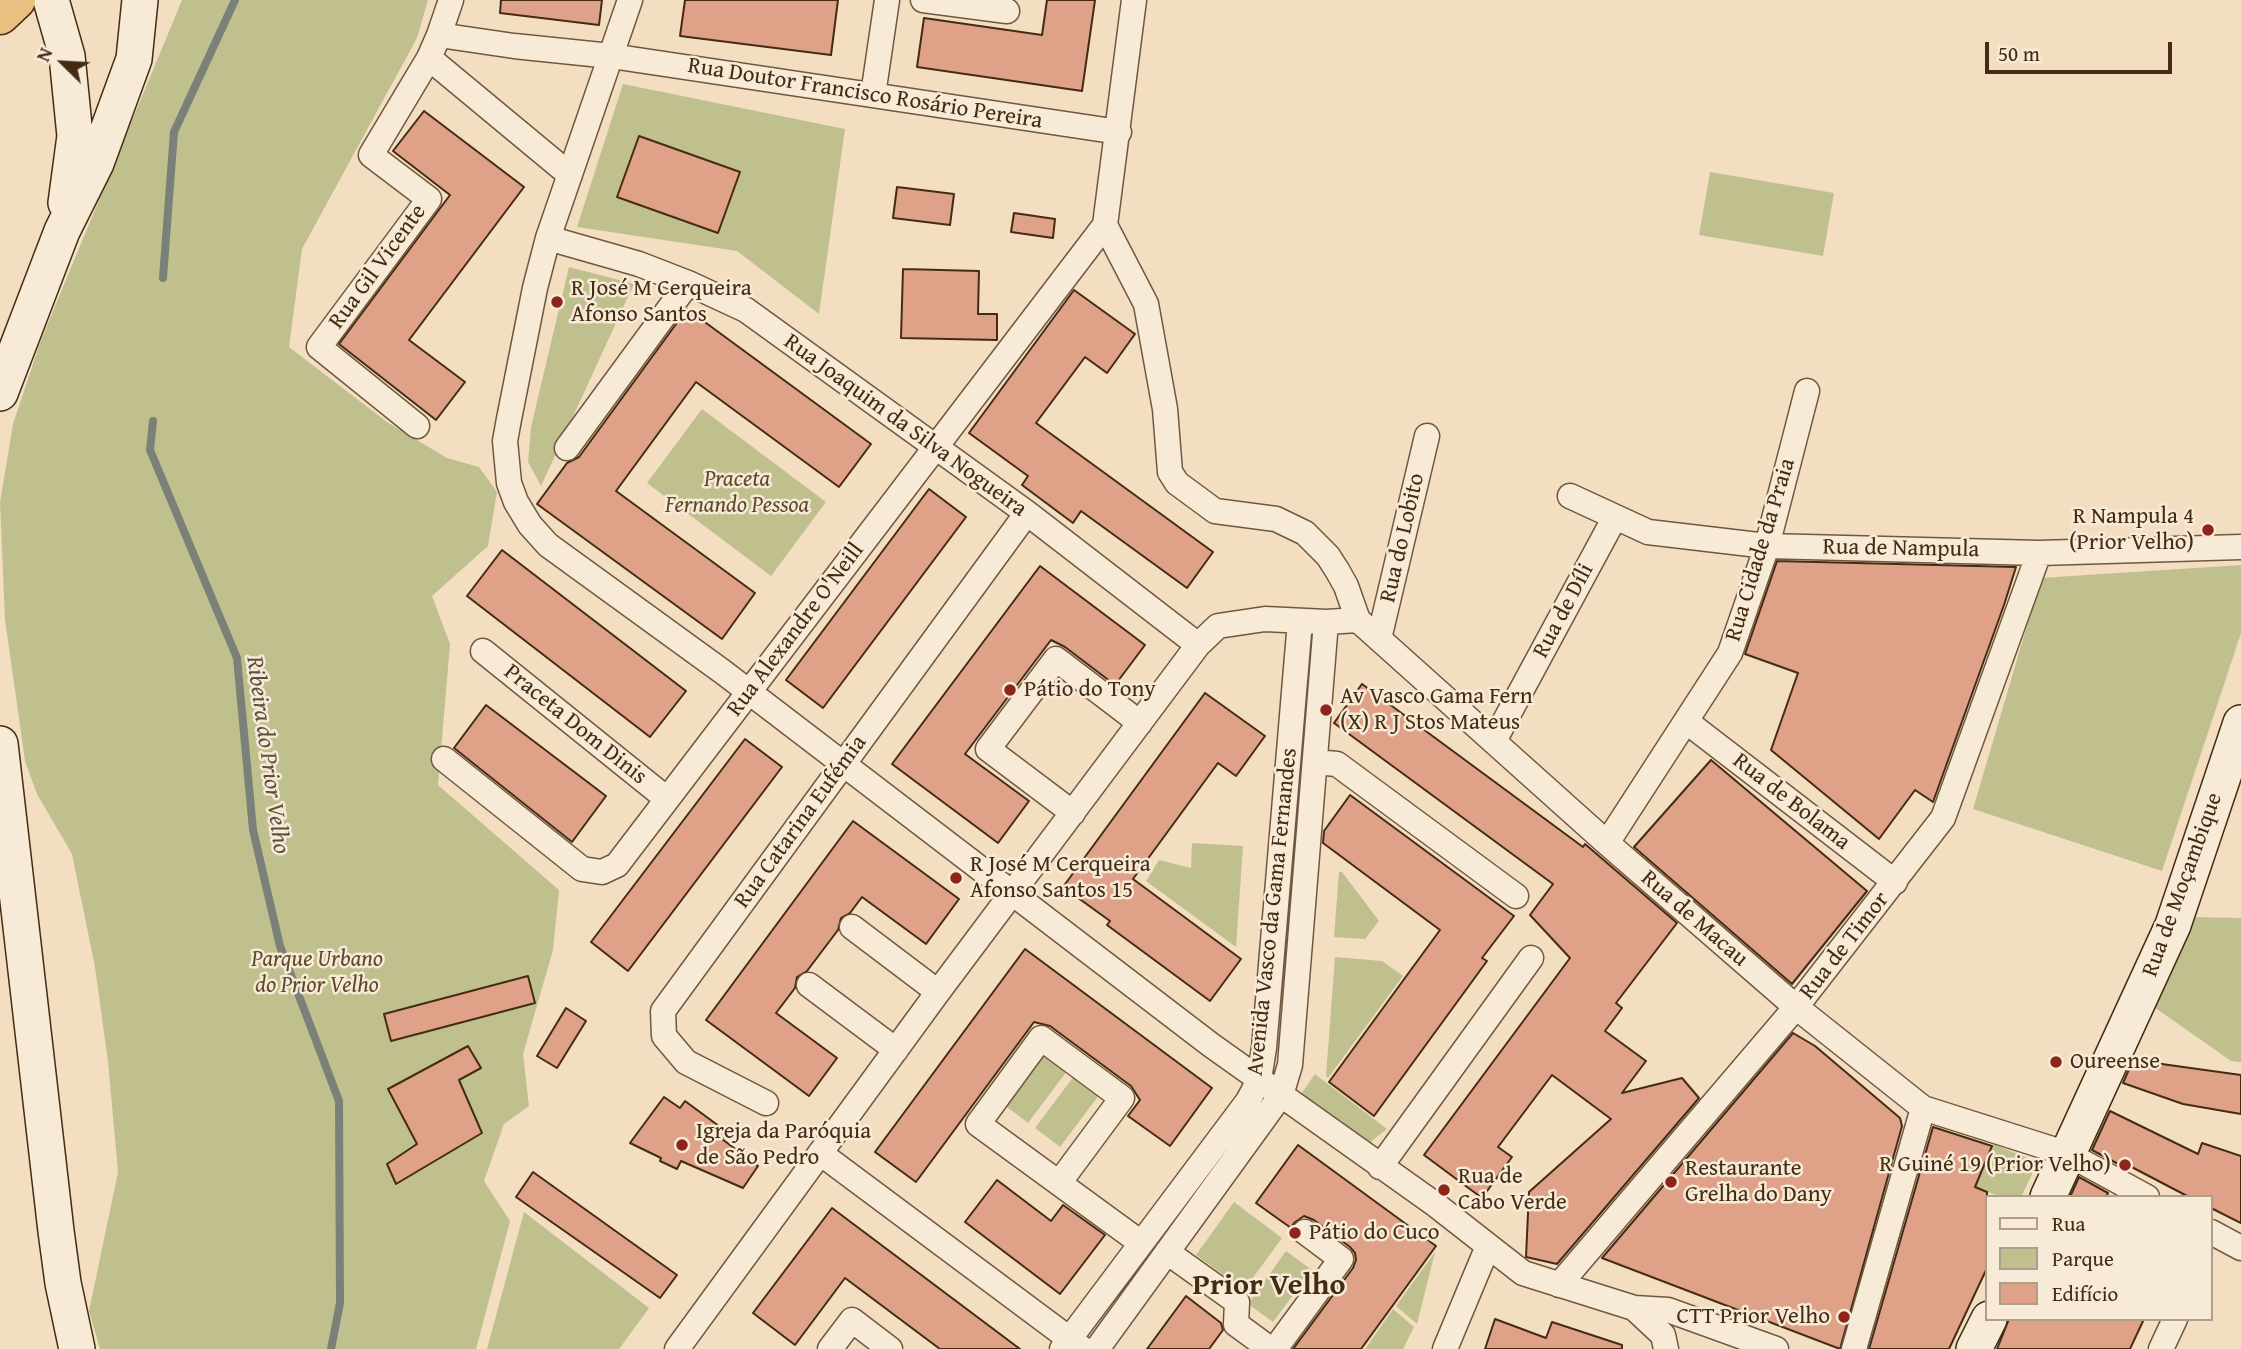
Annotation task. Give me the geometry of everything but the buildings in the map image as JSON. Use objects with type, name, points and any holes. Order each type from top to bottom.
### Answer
[{"type":"highway","points":[[0,15],[16,0]]},
{"type":"street","points":[[51,0],[67,56],[75,136],[62,230]]},
{"type":"street","points":[[0,393],[62,230],[96,163],[134,60],[140,0]]},
{"type":"street","points":[[451,0],[429,58],[570,175]]},
{"type":"street","points":[[630,0],[548,238],[535,288],[505,441],[509,483],[516,502],[530,525],[548,545],[712,664],[1259,1080],[1436,1205],[1522,1273],[1634,1308],[1668,1310],[1776,1349]]},
{"type":"street","points":[[873,95],[887,0]]},
{"type":"street","points":[[923,0],[1007,11]]},
{"type":"street","points":[[677,1349],[938,992],[1198,645],[1218,626],[1265,619],[1326,622],[1358,620],[1346,586],[1337,570],[1328,556],[1305,533],[1276,519],[1215,511],[1171,476],[1164,409],[1146,304],[1105,225],[1134,0]]},
{"type":"street","name":"Rua Doutor Francisco Rosário Pereira","points":[[439,35],[514,46],[611,55],[1119,132]]},
{"type":"street","name":"Rua Gil Vicente","points":[[417,426],[319,347],[429,199],[371,155],[429,58]]},
{"type":"street","name":"Rua Alexandre O'Neill","points":[[444,759],[574,864],[594,872],[609,870],[617,865],[1105,225]]},
{"type":"street","name":"Rua Joaquim da Silva Nogueira","points":[[548,238],[639,264],[746,310],[1027,513],[1198,645]]},
{"type":"street","points":[[567,448],[688,283]]},
{"type":"street","name":"Rua Cidade da Praia","points":[[1607,843],[1730,653],[1767,546],[1807,391]]},
{"type":"street","name":"Rua do Lobito","points":[[1379,639],[1427,436]]},
{"type":"street","name":"Rua de Nampula","points":[[1570,496],[1648,533],[1767,546],[2039,552],[2241,547]]},
{"type":"street","name":"Rua Catarina Eufémia","points":[[766,1103],[686,1062],[664,1035],[663,1011],[1027,513]]},
{"type":"street","name":"Rua de Díli","points":[[1494,741],[1615,517]]},
{"type":"street","name":"Rua de Timor","points":[[1559,1285],[1796,1007],[1943,818],[2039,552]]},
{"type":"street","name":"Rua de Macau","points":[[1358,620],[1607,843],[1796,1007],[1923,1108],[2068,1154],[2143,1195]]},
{"type":"street","name":"Avenida Vasco da Gama Fernandes","points":[[1072,1346],[1141,1243],[1248,1101],[1259,1080],[1264,1048],[1300,621]]},
{"type":"street","name":"Avenida Vasco da Gama Fernandes","points":[[1097,1349],[1281,1096],[1290,1065],[1326,622]]},
{"type":"street","name":"Praceta Dom Dinis","points":[[483,651],[667,799]]},
{"type":"street","points":[[1073,813],[988,749],[1056,659],[1140,723]]},
{"type":"street","name":"Rua de Bolama","points":[[1687,722],[1895,881]]},
{"type":"street","name":"Rua de Moçambique","points":[[2049,1195],[2173,925],[2241,723]]},
{"type":"street","points":[[0,744],[54,1219],[63,1283],[77,1349]]},
{"type":"street","points":[[1315,762],[1337,764],[1516,896]]},
{"type":"street","points":[[852,928],[938,992]]},
{"type":"street","points":[[1380,1167],[1531,958]]},
{"type":"street","points":[[808,985],[896,1050]]},
{"type":"street","points":[[1059,1183],[1122,1098],[1041,1038],[978,1124],[1141,1243]]},
{"type":"street","points":[[1854,1349],[1923,1108]]},
{"type":"street","points":[[820,1153],[1072,1346]]},
{"type":"street","points":[[1275,1349],[1341,1259],[1305,1232]]},
{"type":"street","points":[[2213,1236],[2241,1248]]},
{"type":"street","points":[[1445,1349],[1488,1246]]},
{"type":"street","points":[[1167,1252],[1237,1302],[1236,1324],[1270,1349]]},
{"type":"street","points":[[1634,1308],[1663,1335],[1667,1349]]},
{"type":"street","points":[[830,1349],[852,1320],[890,1349]]},
{"type":"street","points":[[1974,1349],[1988,1321]]},
{"type":"street","points":[[2161,1349],[2174,1321]]},
{"type":"green space","name":"Parque Urbano do Prior Velho","points":[[182,0],[428,0],[417,38],[302,249],[289,347],[387,422],[447,458],[479,467],[497,492],[488,546],[432,596],[450,644],[438,785],[559,890],[553,950],[523,1054],[529,1106],[504,1124],[484,1181],[510,1221],[476,1349],[100,1349],[89,1311],[118,1172],[108,1062],[95,967],[72,854],[37,794],[25,761],[5,620],[0,502],[13,424],[41,340]]},
{"type":"green space","points":[[623,84],[845,129],[819,314],[737,251],[577,227]]},
{"type":"green space","points":[[1710,172],[1834,193],[1823,256],[1699,235]]},
{"type":"green space","points":[[569,267],[634,284],[541,486],[528,462],[531,427]]},
{"type":"green space","name":"Praceta Fernando Pessoa","points":[[702,409],[826,502],[771,576],[647,483]]},
{"type":"green space","points":[[2241,565],[2241,633],[2162,871],[1973,809],[2041,578]]},
{"type":"green space","points":[[1192,843],[1243,846],[1236,947],[1146,881],[1159,860],[1191,868]]},
{"type":"green space","points":[[1339,872],[1342,872],[1379,921],[1365,939],[1334,937]]},
{"type":"green space","points":[[2193,917],[2241,918],[2241,1062],[2231,1061],[2154,1007]]},
{"type":"green space","points":[[1335,957],[1382,961],[1403,976],[1328,1078],[1326,1076]]},
{"type":"green space","points":[[1042,1052],[1067,1071],[1028,1123],[1003,1104]]},
{"type":"green space","points":[[1315,1074],[1387,1129],[1368,1144],[1297,1100]]},
{"type":"green space","points":[[1074,1076],[1099,1095],[1060,1147],[1035,1128]]},
{"type":"green space","points":[[1993,1144],[2038,1162],[2022,1195],[1996,1195],[1975,1187]]},
{"type":"green space","points":[[1234,1202],[1282,1238],[1244,1290],[1196,1255]]},
{"type":"green space","points":[[524,1212],[649,1308],[619,1349],[487,1349]]},
{"type":"green space","points":[[1286,1251],[1312,1270],[1273,1322],[1248,1304]]},
{"type":"green space","points":[[1435,1252],[1417,1324],[1396,1306]]},
{"type":"green space","points":[[1393,1309],[1414,1327],[1403,1349],[1365,1349]]},
{"type":"waterway","name":"Ribeira do Prior Velho","points":[[163,278],[174,132],[235,0]]},
{"type":"waterway","name":"Ribeira do Prior Velho","points":[[153,421],[150,450],[237,658],[253,830],[280,946],[339,1101],[340,1303],[331,1349]]},
{"type":"place","name":"R José M Cerqueira Afonso Santos","points":[[557,302]]},
{"type":"place","name":"R Nampula 4 (Prior Velho)","points":[[2208,530]]},
{"type":"place","name":"Pátio do Tony","points":[[1010,690]]},
{"type":"place","name":"Av Vasco Gama Fern (X) R J Stos Mateus","points":[[1326,710]]},
{"type":"place","name":"R José M Cerqueira Afonso Santos 15","points":[[956,878]]},
{"type":"place","name":"Oureense","points":[[2056,1062]]},
{"type":"place","name":"Igreja da Paróquia de São Pedro","points":[[682,1145]]},
{"type":"place","name":"R Guiné 19 (Prior Velho)","points":[[2125,1165]]},
{"type":"place","name":"Restaurante Grelha do Dany","points":[[1671,1182]]},
{"type":"place","name":"Rua de Cabo Verde","points":[[1444,1190]]},
{"type":"place","name":"Pátio do Cuco","points":[[1295,1233]]},
{"type":"place","name":"CTT Prior Velho","points":[[1844,1317]]},
{"type":"district","name":"Prior Velho","points":[[1269,1286]]}]
